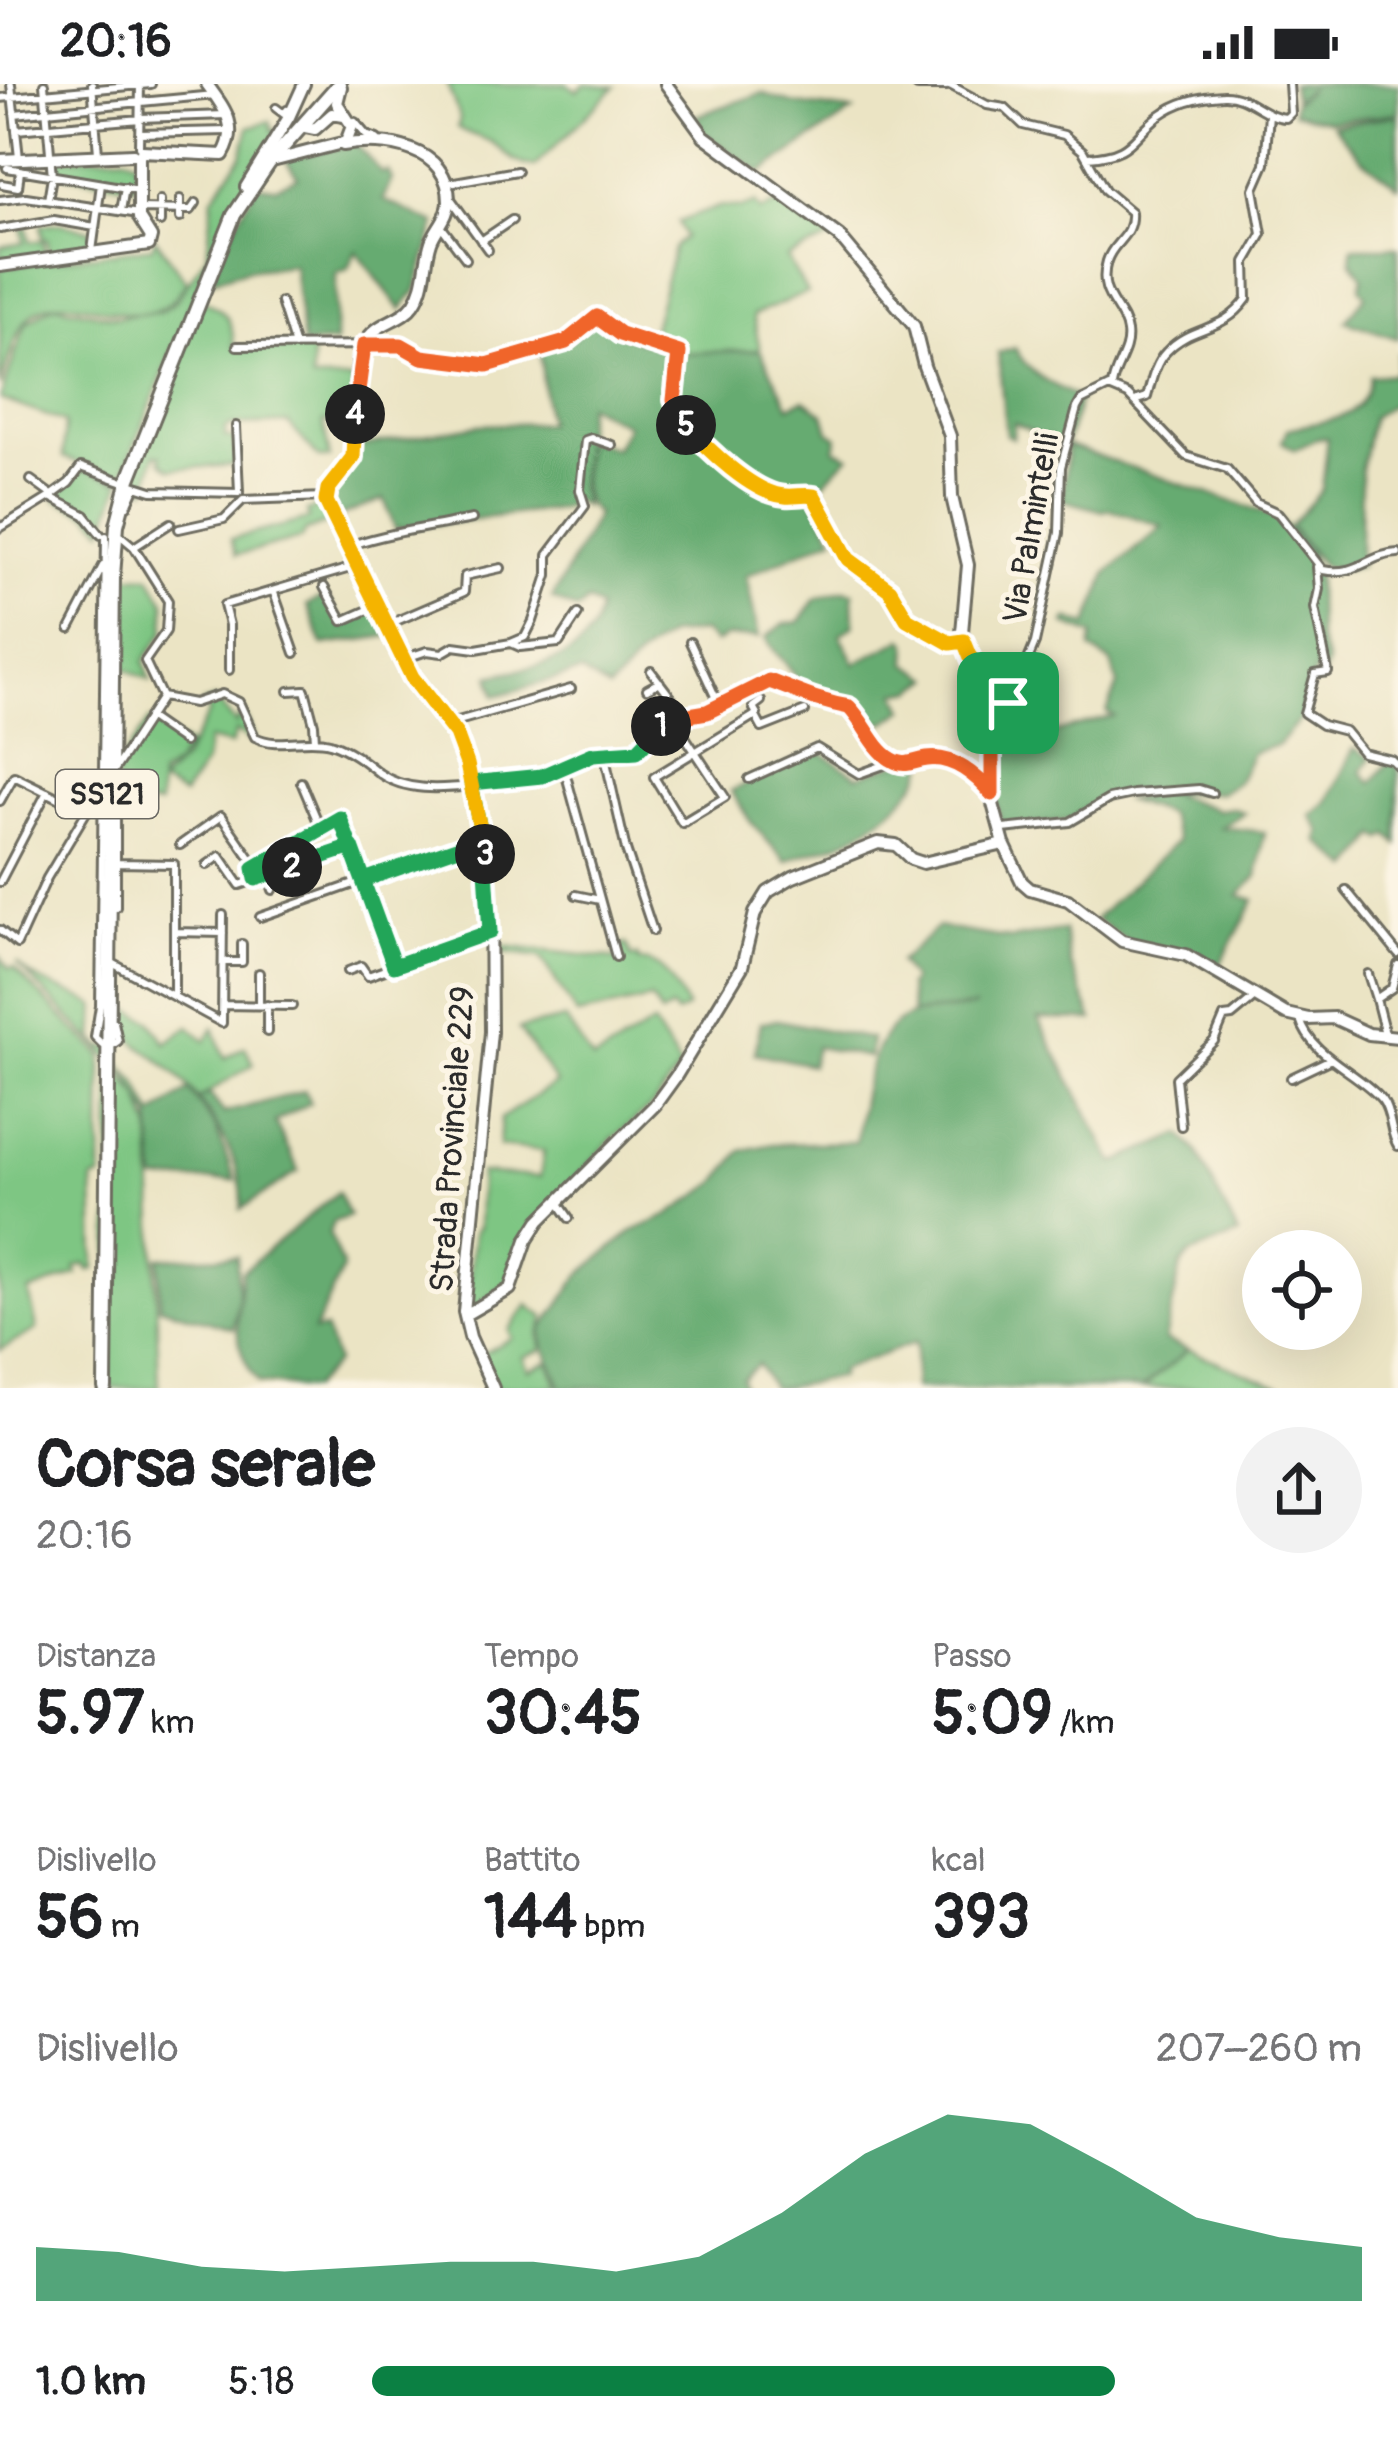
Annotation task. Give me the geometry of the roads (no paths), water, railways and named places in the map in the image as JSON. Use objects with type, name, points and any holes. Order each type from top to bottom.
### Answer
[{"type":"main road","name":"SS121","points":[[106,1052],[111,807],[107,537],[219,238],[300,107],[337,84]]},
{"type":"main road","name":"SS121","points":[[103,1388],[107,537],[249,185],[337,84]]},
{"type":"main road","points":[[110,902],[117,863],[111,807]]},
{"type":"street","points":[[2,184],[18,187],[11,84]]},
{"type":"street","points":[[44,84],[52,176],[48,200]]},
{"type":"street","points":[[0,98],[151,84]]},
{"type":"street","points":[[337,84],[336,100],[352,134],[343,145]]},
{"type":"street","points":[[666,84],[704,136],[839,236],[912,322],[951,444],[952,504],[968,570],[964,641],[992,715],[992,794],[999,829],[1018,877],[1030,890],[1068,900],[1127,944],[1186,956],[1255,998],[1300,1018],[1334,1018],[1360,1031],[1392,1037]]},
{"type":"street","points":[[917,84],[948,84],[1005,108],[1023,125],[1064,135],[1088,157],[1105,190],[1127,207],[1132,215],[1127,236],[1107,262],[1107,296],[1127,332],[1112,386],[1144,400],[1162,355],[1195,332],[1225,323],[1244,304],[1249,284],[1246,262],[1262,234],[1253,189],[1265,164],[1269,114]]},
{"type":"street","points":[[1088,157],[1123,150],[1160,116],[1193,99],[1229,95],[1269,114],[1291,116],[1289,84]]},
{"type":"street","points":[[0,266],[151,243],[139,212],[140,85]]},
{"type":"street","points":[[116,86],[119,121]]},
{"type":"street","points":[[92,87],[98,153]]},
{"type":"street","points":[[14,114],[140,102],[211,89],[229,115],[232,131],[225,151],[136,148]]},
{"type":"street","points":[[341,104],[366,135],[397,142],[400,148]]},
{"type":"street","points":[[276,108],[284,114],[300,107]]},
{"type":"street","points":[[300,107],[315,129],[332,115],[348,120],[374,144]]},
{"type":"street","points":[[300,107],[327,148]]},
{"type":"street","points":[[16,130],[229,115]]},
{"type":"street","points":[[4,164],[232,131]]},
{"type":"street","points":[[249,185],[282,156],[343,145],[374,144],[426,154],[488,250]]},
{"type":"street","points":[[20,164],[52,176],[139,190]]},
{"type":"street","points":[[447,190],[517,171]]},
{"type":"street","points":[[92,253],[101,184]]},
{"type":"street","points":[[121,211],[125,188]]},
{"type":"street","points":[[0,527],[51,496],[81,466],[126,487],[152,491],[325,497],[354,452],[364,345],[380,324],[413,305],[426,275],[431,242],[441,226],[447,190]]},
{"type":"street","points":[[180,199],[180,214]]},
{"type":"street","points":[[0,200],[48,200],[139,212],[160,205],[180,214],[196,203]]},
{"type":"street","points":[[160,205],[160,223]]},
{"type":"street","points":[[0,229],[54,220],[95,227]]},
{"type":"street","points":[[482,241],[512,220]]},
{"type":"street","points":[[441,226],[466,259]]},
{"type":"street","points":[[281,302],[295,346]]},
{"type":"street","points":[[237,346],[401,345],[422,357],[487,365],[566,342],[597,317],[620,334],[678,352],[675,406],[701,443],[757,486],[785,496],[814,496],[848,559],[890,590],[907,619],[950,643],[964,641]]},
{"type":"street","name":"Via Palmintelli","points":[[992,715],[1008,703],[1031,655],[1058,533],[1061,467],[1077,408],[1081,401],[1112,386]]},
{"type":"street","points":[[1128,395],[1183,453],[1224,467],[1256,503],[1278,513],[1327,571],[1350,571],[1384,554],[1398,554]]},
{"type":"street","points":[[179,529],[224,519],[241,496],[236,427]]},
{"type":"street","points":[[404,659],[454,646],[476,649],[524,637],[548,575],[548,555],[585,506],[580,490],[585,440],[612,445]]},
{"type":"street","points":[[31,480],[91,520],[107,537],[134,547],[167,602],[166,631],[145,661],[162,697]]},
{"type":"street","name":"Strada Provinciale 229","points":[[325,497],[417,684],[451,723],[472,785],[489,880],[490,1053],[465,1316],[493,1388]]},
{"type":"street","points":[[347,546],[396,530],[472,519]]},
{"type":"street","points":[[134,547],[171,523]]},
{"type":"street","points":[[1317,564],[1315,608],[1328,670],[1315,674],[1304,712],[1322,725],[1345,731],[1359,752],[1389,758],[1398,766]]},
{"type":"street","points":[[230,670],[224,605],[357,566]]},
{"type":"street","points":[[387,625],[464,595],[463,578],[502,568]]},
{"type":"street","points":[[107,570],[100,1006],[95,1037],[106,1052],[118,1041],[115,767],[162,697]]},
{"type":"street","points":[[70,628],[107,570]]},
{"type":"street","points":[[324,587],[343,621],[377,606]]},
{"type":"street","points":[[274,593],[295,653]]},
{"type":"street","points":[[511,643],[520,647],[559,643],[578,614]]},
{"type":"street","points":[[690,642],[719,705]]},
{"type":"street","points":[[651,671],[673,700],[674,717],[695,751],[725,797],[682,823],[654,776],[695,751],[755,715]]},
{"type":"street","points":[[162,697],[194,703],[221,694],[239,702],[258,739],[315,741],[338,747],[365,760],[381,775],[419,788],[542,776],[589,755],[637,751],[665,721],[697,716],[767,681],[803,691],[824,704],[849,707],[879,748],[895,761],[908,764],[933,758],[956,764],[992,794]]},
{"type":"street","points":[[647,689],[660,682]]},
{"type":"street","points":[[289,691],[304,689],[315,741]]},
{"type":"street","points":[[451,723],[571,689]]},
{"type":"street","points":[[761,700],[753,707],[762,728],[805,711]]},
{"type":"street","points":[[148,717],[184,742]]},
{"type":"street","points":[[749,779],[817,748],[859,774],[895,761]]},
{"type":"street","points":[[604,753],[626,850],[653,931]]},
{"type":"street","points":[[564,768],[616,957]]},
{"type":"street","points":[[0,801],[14,776],[85,811]]},
{"type":"street","points":[[302,782],[320,827]]},
{"type":"street","points":[[0,930],[15,946],[85,811],[103,787]]},
{"type":"street","points":[[999,829],[1070,822],[1109,799],[1135,794],[1199,789],[1212,793]]},
{"type":"street","points":[[0,882],[47,792]]},
{"type":"street","points":[[180,845],[221,817],[256,866],[256,879]]},
{"type":"street","points":[[256,866],[340,818],[394,966]]},
{"type":"street","points":[[260,916],[482,839]]},
{"type":"street","points":[[465,1316],[513,1286],[527,1240],[558,1202],[655,1106],[742,967],[755,913],[768,892],[808,869],[878,842],[896,845],[923,863],[1004,844]]},
{"type":"street","points":[[207,865],[220,856],[240,885],[282,875],[352,847]]},
{"type":"street","points":[[117,863],[174,864],[174,997]]},
{"type":"street","points":[[268,875],[273,890]]},
{"type":"street","points":[[1346,890],[1398,954]]},
{"type":"street","points":[[576,895],[600,900]]},
{"type":"street","points":[[114,964],[222,1022],[223,915]]},
{"type":"street","points":[[174,932],[223,933]]},
{"type":"street","points":[[348,971],[362,966],[368,976],[490,932]]},
{"type":"street","points":[[223,962],[242,962],[242,944]]},
{"type":"street","points":[[1376,999],[1395,989],[1398,965]]},
{"type":"street","points":[[259,973],[267,1032]]},
{"type":"street","points":[[1368,974],[1392,1037]]},
{"type":"street","points":[[1181,1126],[1176,1078],[1214,1041],[1224,1017],[1255,998]]},
{"type":"street","points":[[223,1005],[292,1006]]},
{"type":"street","points":[[1300,1018],[1331,1059],[1383,1102],[1398,1146]]},
{"type":"street","points":[[1291,1078],[1331,1059]]},
{"type":"street","points":[[558,1202],[569,1218]]}]
